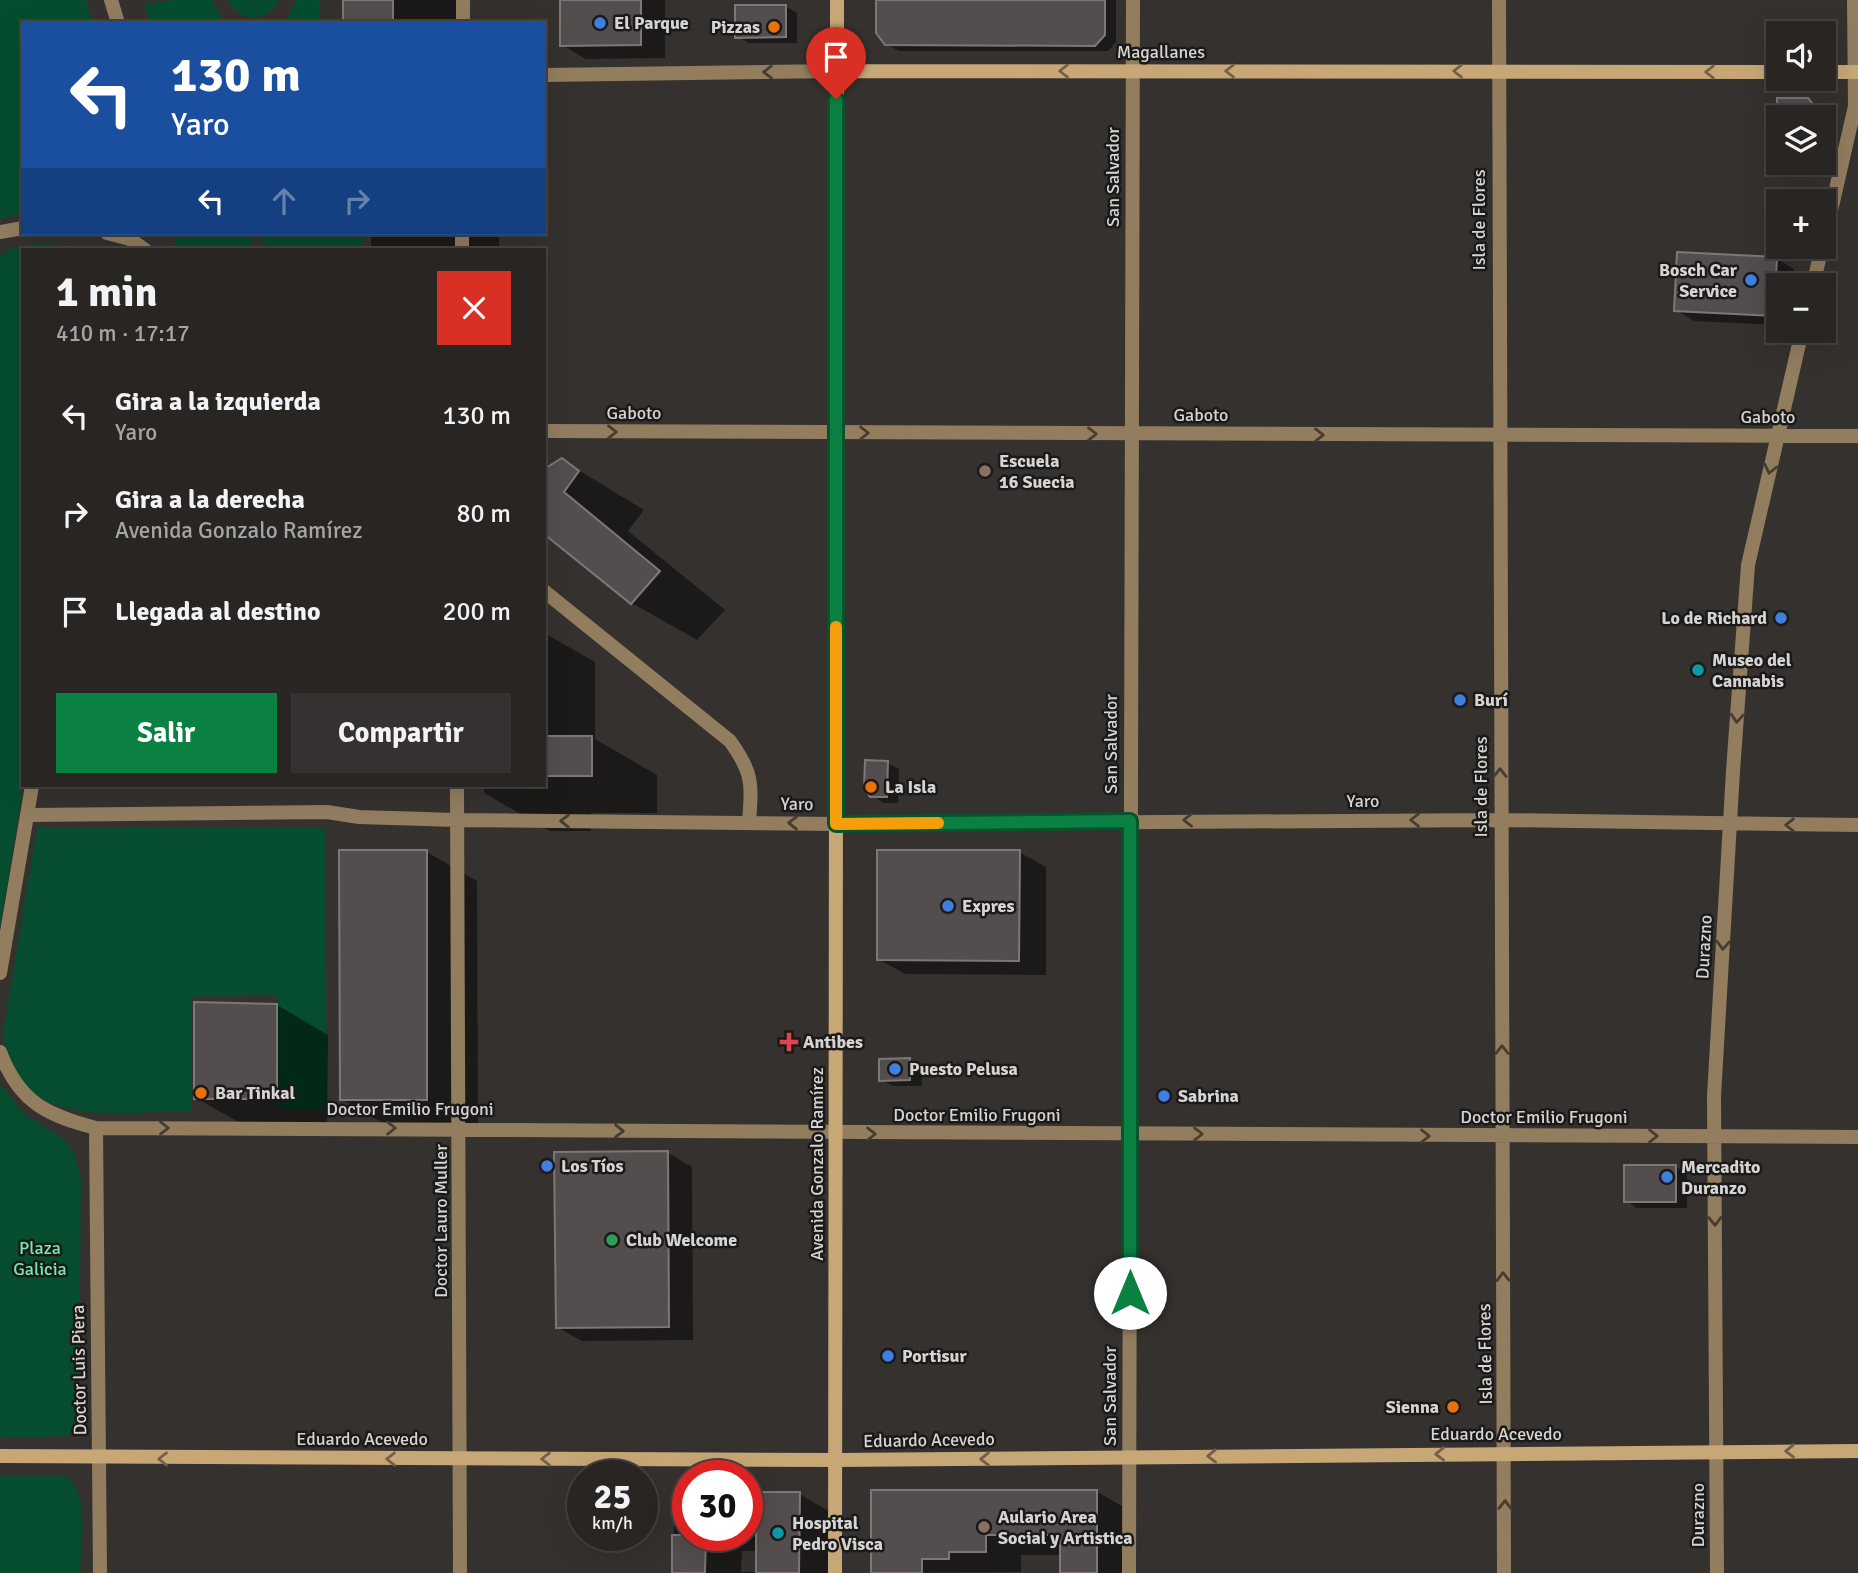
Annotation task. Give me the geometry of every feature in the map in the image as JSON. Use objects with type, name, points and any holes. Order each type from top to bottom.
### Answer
[{"type":"street","points":[[111,0],[116,21]]},
{"type":"street","points":[[463,0],[463,21]]},
{"type":"street","name":"Avenida Gonzalo Ramírez","points":[[835,1573],[837,0]]},
{"type":"street","name":"San Salvador","points":[[1129,1573],[1133,0]]},
{"type":"street","name":"Isla de Flores","points":[[1499,0],[1504,1573]]},
{"type":"street","points":[[1836,189],[1855,106],[1854,0]]},
{"type":"street","name":"Magallanes","points":[[546,75],[836,71],[1766,72]]},
{"type":"street","points":[[1836,72],[1856,72]]},
{"type":"street","points":[[0,232],[21,228]]},
{"type":"street","points":[[112,235],[129,241]]},
{"type":"street","name":"Durazno","points":[[1717,1573],[1714,1136],[1730,825],[1748,565],[1799,343]]},
{"type":"street","name":"Gaboto","points":[[546,431],[1858,436]]},
{"type":"street","points":[[546,593],[730,741],[748,765],[751,792],[749,822]]},
{"type":"street","points":[[0,972],[32,787]]},
{"type":"street","name":"Doctor Lauro Muller","points":[[457,787],[460,1573]]},
{"type":"street","name":"Yaro","points":[[29,815],[327,812],[359,817],[457,820],[836,824],[1500,820],[1858,825]]},
{"type":"street","points":[[0,1052],[22,1094],[43,1110],[96,1128]]},
{"type":"street","name":"Doctor Emilio Frugoni","points":[[96,1128],[460,1128],[836,1134],[1858,1137]]},
{"type":"street","name":"Doctor Luis Piera","points":[[96,1128],[100,1573]]},
{"type":"street","name":"Eduardo Acevedo","points":[[0,1456],[99,1459],[835,1460],[1858,1451]]},
{"type":"green space","points":[[0,0],[86,0],[92,21],[21,21],[21,214],[0,219]]},
{"type":"green space","points":[[174,0],[212,0],[223,21],[149,21],[145,4]]},
{"type":"green space","points":[[227,0],[279,0],[267,13],[253,17],[239,13]]},
{"type":"green space","points":[[296,0],[319,0],[319,21],[286,21]]},
{"type":"green space","points":[[179,235],[247,235],[256,248],[179,248],[174,243]]},
{"type":"green space","points":[[257,235],[363,235],[362,248],[267,248]]},
{"type":"green space","points":[[38,243],[72,248],[21,248],[21,801],[0,927],[0,256],[12,248]]},
{"type":"green space","points":[[325,827],[327,1110],[279,1110],[277,995],[192,997],[192,1111],[103,1113],[74,1110],[48,1102],[27,1087],[11,1065],[3,1032],[37,828]]},
{"type":"green space","name":"Plaza Galicia","points":[[0,1084],[24,1114],[65,1140],[75,1156],[81,1178],[79,1421],[73,1433],[66,1436],[0,1438]]},
{"type":"green space","points":[[62,1475],[71,1481],[81,1503],[80,1573],[0,1573],[0,1476]]},
{"type":"building","points":[[343,0],[393,0],[393,21],[343,21]]},
{"type":"building","name":"El Parque","points":[[560,0],[641,0],[641,45],[560,46]]},
{"type":"building","points":[[876,0],[1105,0],[1105,35],[1095,46],[885,45],[876,33]]},
{"type":"building","points":[[735,5],[786,5],[786,37],[735,38]]},
{"type":"building","points":[[1777,98],[1808,98],[1814,105],[1777,105]]},
{"type":"building","points":[[1677,252],[1777,259],[1776,273],[1766,273],[1766,316],[1674,311]]},
{"type":"building","points":[[562,458],[579,471],[564,492],[660,571],[631,604],[546,536],[546,468]]},
{"type":"building","points":[[546,736],[592,736],[592,776],[546,776]]},
{"type":"building","points":[[865,760],[888,761],[887,797],[870,797],[864,787]]},
{"type":"building","points":[[339,850],[427,850],[427,1100],[340,1100]]},
{"type":"building","name":"Expres","points":[[877,850],[1020,850],[1019,961],[877,960]]},
{"type":"building","points":[[194,1002],[277,1004],[277,1099],[194,1099]]},
{"type":"building","name":"Puesto Pelusa","points":[[910,1058],[910,1080],[879,1081],[879,1059]]},
{"type":"building","name":"Club Welcome","points":[[668,1151],[669,1327],[556,1328],[554,1152]]},
{"type":"building","points":[[1624,1165],[1676,1165],[1676,1202],[1624,1202]]},
{"type":"building","name":"Aulario Area Social y Artistica","points":[[871,1490],[1097,1490],[1097,1573],[1060,1573],[1060,1535],[986,1535],[986,1552],[949,1552],[949,1559],[922,1559],[922,1573],[871,1573]]},
{"type":"building","points":[[763,1492],[800,1492],[799,1573],[756,1573],[756,1551],[763,1551]]},
{"type":"building","points":[[672,1551],[706,1551],[705,1573],[672,1573]]},
{"type":"slow traffic","points":[[836,627],[836,824],[938,823]]},
{"type":"place","name":"El Parque","points":[[600,23]]},
{"type":"place","name":"Pizzas","points":[[774,27]]},
{"type":"place","name":"Bosch Car Service","points":[[1751,280]]},
{"type":"place","name":"Escuela 16 Suecia","points":[[985,471]]},
{"type":"place","name":"Lo de Richard","points":[[1781,618]]},
{"type":"place","name":"Museo del Cannabis","points":[[1698,670]]},
{"type":"place","name":"Burí","points":[[1460,700]]},
{"type":"place","name":"La Isla","points":[[871,787]]},
{"type":"place","name":"Expres","points":[[948,906]]},
{"type":"place","name":"Antibes","points":[[789,1042]]},
{"type":"place","name":"Puesto Pelusa","points":[[895,1069]]},
{"type":"place","name":"Bar Tinkal","points":[[201,1093]]},
{"type":"place","name":"Sabrina","points":[[1164,1096]]},
{"type":"place","name":"Los Tíos","points":[[547,1166]]},
{"type":"place","name":"Mercadito Duranzo","points":[[1667,1177]]},
{"type":"place","name":"Club Welcome","points":[[612,1240]]},
{"type":"place","name":"Portisur","points":[[888,1356]]},
{"type":"place","name":"Sienna","points":[[1453,1407]]},
{"type":"place","name":"Aulario Area Social y Artistica","points":[[984,1527]]},
{"type":"place","name":"Hospital Pedro Visca","points":[[778,1533]]},
{"type":"route","points":[[836,99],[836,824],[1130,821],[1130,1293]]}]
